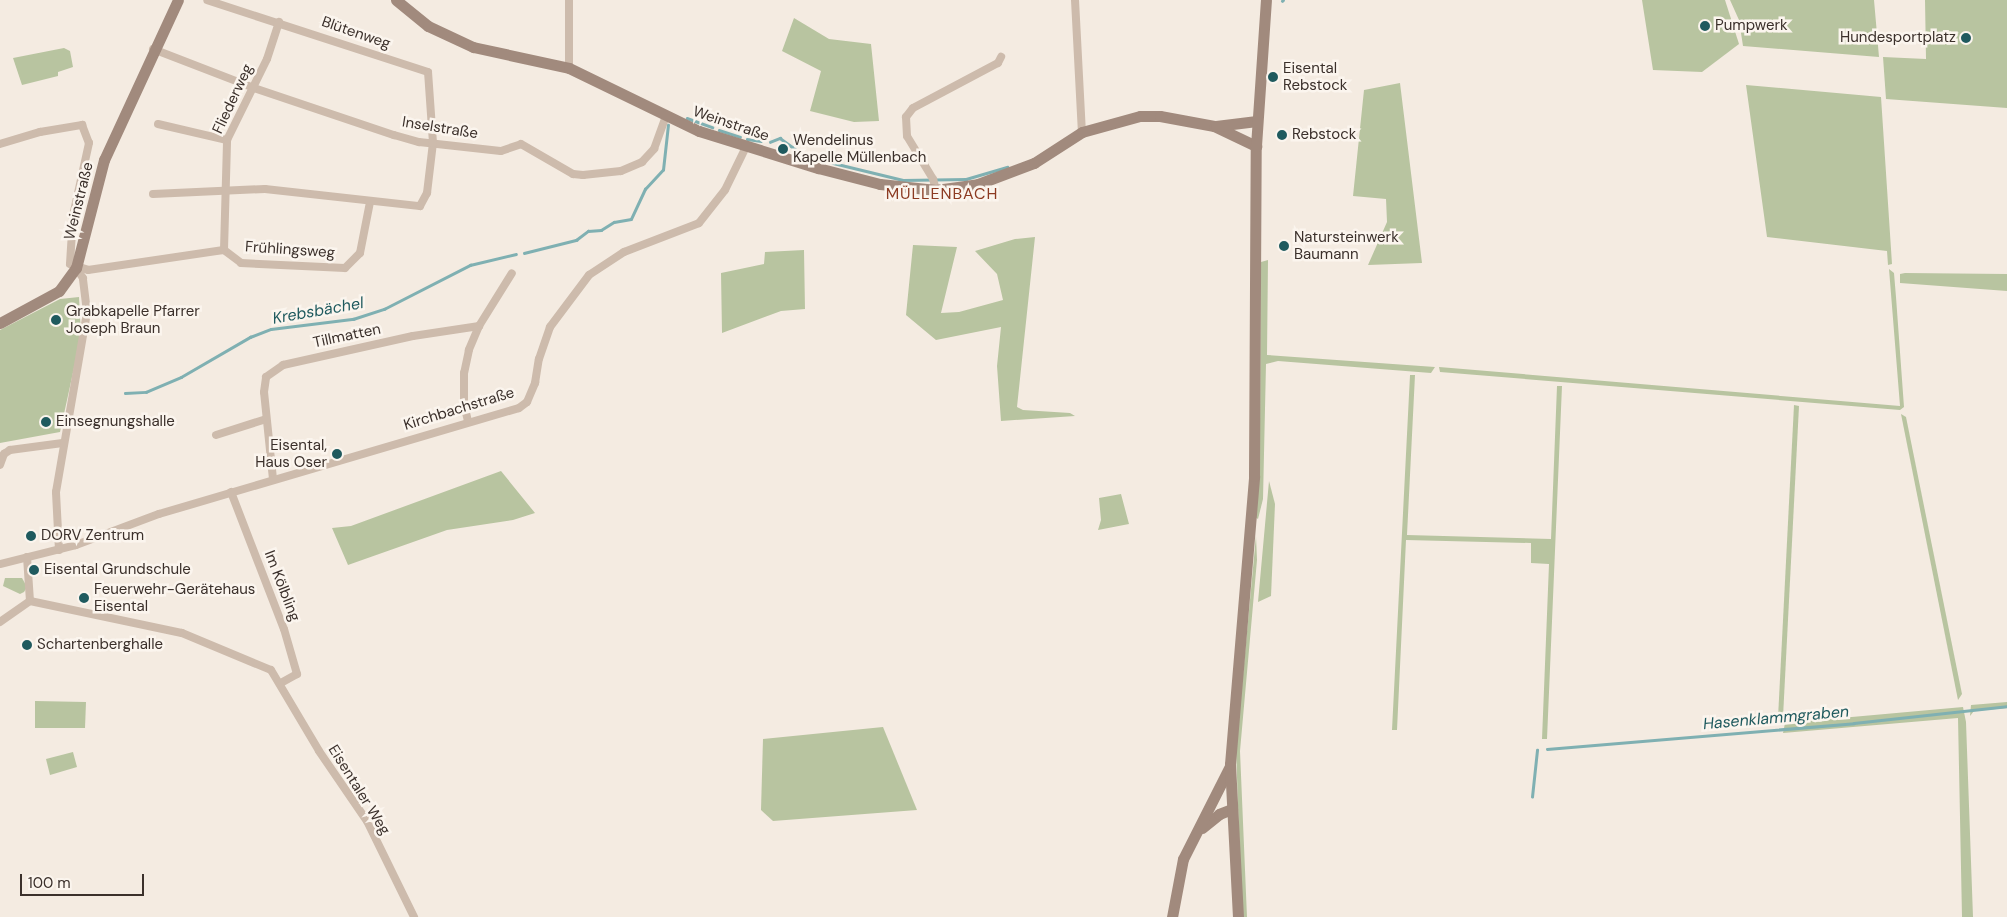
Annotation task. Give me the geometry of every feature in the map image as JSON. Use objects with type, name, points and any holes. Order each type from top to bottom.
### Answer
[{"type":"main road","name":"Weinstraße","points":[[0,323],[54,294],[76,268],[104,160],[153,49],[178,0]]},
{"type":"main road","name":"Weinstraße","points":[[396,0],[450,38],[473,47],[570,68],[666,116],[746,147],[866,181],[961,188],[1019,170],[1082,132],[1140,116],[1160,116],[1214,126],[1256,146]]},
{"type":"main road","points":[[1238,917],[1230,764],[1250,525],[1256,425],[1256,146],[1266,0]]},
{"type":"main road","name":"Weinstraße","points":[[1214,126],[1258,121]]},
{"type":"main road","points":[[1172,917],[1183,859],[1230,764]]},
{"type":"main road","points":[[1197,832],[1219,814],[1232,809]]},
{"type":"street","name":"Blütenweg","points":[[207,0],[428,72],[433,143]]},
{"type":"street","points":[[569,0],[570,68]]},
{"type":"street","points":[[1075,0],[1082,132]]},
{"type":"street","name":"Fliederweg","points":[[224,250],[227,140],[254,88],[279,22]]},
{"type":"street","name":"Inselstraße","points":[[153,49],[254,88],[394,135],[433,143],[501,151],[521,144],[573,174],[583,176],[621,171],[642,162],[654,148],[666,116]]},
{"type":"street","points":[[934,185],[907,136],[906,116],[913,108],[998,63],[1001,57]]},
{"type":"street","points":[[158,124],[227,140]]},
{"type":"street","points":[[0,144],[82,125],[87,133],[89,143],[73,216],[70,264],[76,268],[83,278],[87,312],[56,492],[59,550]]},
{"type":"street","points":[[153,194],[264,188],[370,202],[420,206],[427,193],[433,143]]},
{"type":"street","name":"Kirchbachstraße","points":[[0,564],[27,556],[59,550],[274,479],[468,421],[519,408],[527,402],[550,327],[589,276],[624,252],[699,223],[725,190],[746,147]]},
{"type":"street","name":"Frühlingsweg","points":[[76,268],[105,269],[224,250],[241,263],[345,268],[360,253],[370,202]]},
{"type":"street","points":[[468,421],[464,404],[464,373],[469,350],[479,326],[512,273]]},
{"type":"street","name":"Tillmatten","points":[[274,479],[266,419],[266,377],[283,365],[413,336],[479,326]]},
{"type":"street","points":[[216,435],[266,419]]},
{"type":"street","points":[[0,465],[4,454],[10,450],[63,443]]},
{"type":"street","name":"Im Kölbling","points":[[232,492],[284,629],[297,674],[281,683]]},
{"type":"street","points":[[0,622],[30,601],[27,556]]},
{"type":"street","name":"Eisentaler Weg","points":[[30,601],[182,633],[265,665],[281,683],[292,706],[367,821],[414,917]]},
{"type":"green space","points":[[1642,0],[1725,0],[1739,44],[1702,72],[1653,70]]},
{"type":"green space","points":[[1730,0],[1874,0],[1879,57],[1743,46],[1739,20]]},
{"type":"green space","name":"Hundesportplatz","points":[[1925,0],[2007,0],[2007,108],[1886,99],[1883,57],[1926,59]]},
{"type":"green space","points":[[794,18],[829,39],[871,44],[879,121],[854,122],[810,111],[821,71],[782,51]]},
{"type":"green space","points":[[64,48],[70,51],[73,67],[58,72],[58,76],[22,85],[13,58]]},
{"type":"green space","points":[[1400,83],[1422,263],[1368,265],[1387,222],[1386,199],[1353,196],[1364,90]]},
{"type":"green space","points":[[1746,85],[1881,97],[1892,264],[1888,265],[1887,251],[1767,237]]},
{"type":"green space","points":[[1035,237],[1017,407],[1023,410],[1070,413],[1075,416],[1001,421],[997,366],[1001,327],[936,340],[906,315],[913,245],[957,247],[941,313],[959,312],[1003,300],[997,274],[975,251],[1015,239]]},
{"type":"green space","points":[[804,250],[805,309],[781,311],[722,333],[721,273],[764,264],[765,252]]},
{"type":"green space","points":[[1268,260],[1267,355],[1435,367],[1431,373],[1278,361],[1266,364],[1263,499],[1258,519],[1255,517],[1260,422],[1261,262]]},
{"type":"green space","points":[[1889,269],[1894,273],[1896,297],[1904,407],[1900,410],[1440,372],[1439,367],[1900,406]]},
{"type":"green space","points":[[1900,274],[2007,274],[2007,291],[1900,283]]},
{"type":"green space","points":[[79,297],[81,336],[60,432],[0,443],[0,330],[60,299]]},
{"type":"green space","points":[[1410,375],[1415,375],[1407,535],[1551,539],[1557,386],[1562,386],[1547,739],[1542,739],[1549,564],[1531,563],[1531,543],[1406,540],[1397,730],[1392,730]]},
{"type":"green space","points":[[1794,405],[1799,406],[1783,717],[1778,718]]},
{"type":"green space","points":[[1901,414],[1906,417],[1962,694],[1958,700]]},
{"type":"green space","points":[[501,471],[535,513],[513,520],[447,530],[348,565],[332,528],[351,526]]},
{"type":"green space","points":[[1269,481],[1275,504],[1271,596],[1258,602]]},
{"type":"green space","points":[[1121,494],[1129,524],[1098,530],[1101,520],[1099,498]]},
{"type":"green space","points":[[1256,536],[1257,560],[1240,751],[1247,917],[1242,917],[1236,749]]},
{"type":"green space","points":[[5,578],[22,578],[27,587],[20,594],[3,586]]},
{"type":"green space","points":[[35,701],[86,702],[85,728],[35,728]]},
{"type":"green space","points":[[2007,702],[2007,708],[1974,711],[1970,716],[1971,705]]},
{"type":"green space","points":[[1963,707],[1966,722],[1973,917],[1962,917],[1958,718],[1783,733],[1785,723]]},
{"type":"green space","points":[[883,727],[917,810],[773,821],[761,810],[763,739]]},
{"type":"green space","points":[[73,752],[77,767],[50,775],[46,759]]},
{"type":"waterway","name":"Krebsbächel","points":[[687,118],[712,127]]},
{"type":"waterway","name":"Krebsbächel","points":[[524,253],[576,240],[588,231],[601,230],[614,222],[631,219],[645,189],[663,170],[668,125]]},
{"type":"waterway","name":"Krebsbächel","points":[[719,130],[740,137]]},
{"type":"waterway","name":"Krebsbächel","points":[[770,142],[780,138],[801,153],[825,161],[903,180],[966,179],[1007,167]]},
{"type":"waterway","name":"Krebsbächel","points":[[747,139],[761,141]]},
{"type":"waterway","name":"Krebsbächel","points":[[125,393],[146,392],[181,377],[250,337],[271,329],[353,319],[384,309],[470,265],[516,254]]},
{"type":"waterway","name":"Hasenklammgraben","points":[[1547,749],[1854,723],[2007,706]]},
{"type":"waterway","name":"Hasenklammgraben","points":[[1532,797],[1537,750]]},
{"type":"place","name":"Pumpwerk","points":[[1705,26]]},
{"type":"place","name":"Hundesportplatz","points":[[1966,38]]},
{"type":"place","name":"Eisental Rebstock","points":[[1273,77]]},
{"type":"place","name":"Rebstock","points":[[1282,135]]},
{"type":"place","name":"Wendelinus Kapelle Müllenbach","points":[[783,149]]},
{"type":"place","name":"Natursteinwerk Baumann","points":[[1284,246]]},
{"type":"place","name":"Grabkapelle Pfarrer Joseph Braun","points":[[56,320]]},
{"type":"place","name":"Einsegnungshalle","points":[[46,422]]},
{"type":"place","name":"Eisental, Haus Oser","points":[[337,454]]},
{"type":"place","name":"DORV Zentrum","points":[[31,536]]},
{"type":"place","name":"Eisental Grundschule","points":[[34,570]]},
{"type":"place","name":"Feuerwehr-Gerätehaus Eisental","points":[[84,598]]},
{"type":"place","name":"Schartenberghalle","points":[[27,645]]},
{"type":"district","name":"MÜLLENBACH","points":[[942,194]]}]
